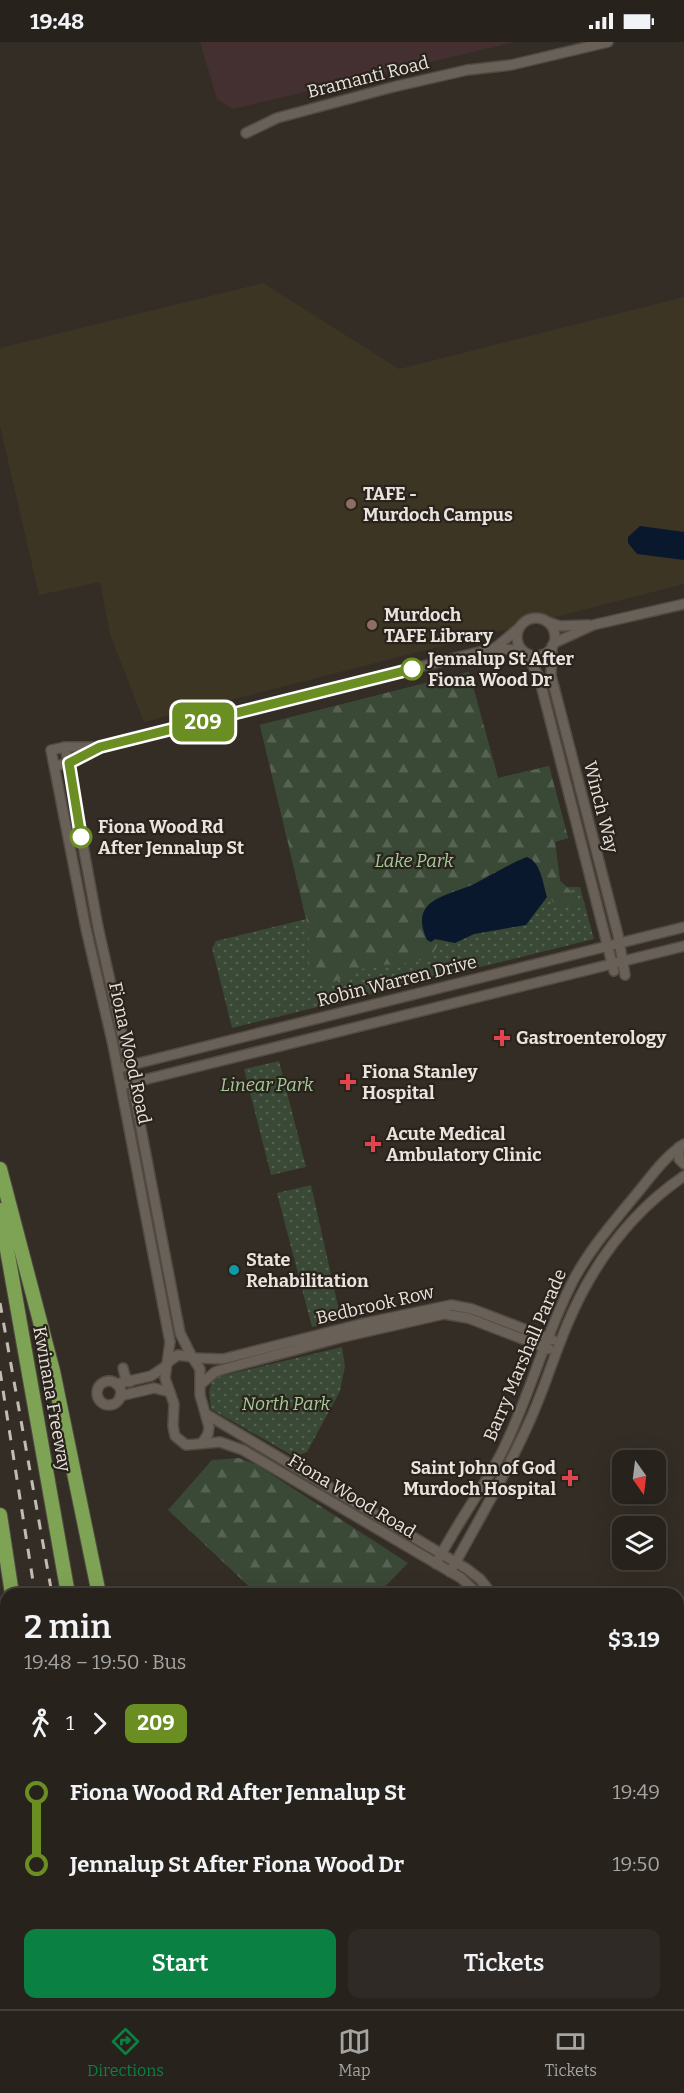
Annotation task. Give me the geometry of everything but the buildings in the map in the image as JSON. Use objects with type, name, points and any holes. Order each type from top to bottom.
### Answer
[{"type":"highway","points":[[0,1168],[53,1371],[98,1588]]},
{"type":"highway","name":"Kwinana Freeway","points":[[0,1210],[67,1588]]},
{"type":"highway","points":[[0,1515],[11,1588]]},
{"type":"street","name":"Bramanti Road","points":[[246,133],[277,117],[393,87],[467,70],[511,65],[608,42]]},
{"type":"street","points":[[495,648],[530,620],[537,619],[560,626],[593,625],[684,604]]},
{"type":"street","points":[[546,621],[553,630],[553,644]]},
{"type":"street","points":[[55,766],[69,763],[100,747],[495,648],[539,656],[545,654],[553,644],[593,625]]},
{"type":"street","points":[[520,627],[517,638],[525,652]]},
{"type":"street","name":"Winch Way","points":[[553,644],[551,675],[616,955]]},
{"type":"street","name":"Winch Way","points":[[525,652],[539,677],[616,955]]},
{"type":"street","points":[[65,747],[100,747]]},
{"type":"street","name":"Fiona Wood Road","points":[[202,1443],[208,1434],[209,1427],[204,1412],[200,1369],[180,1333],[129,1066],[98,927],[65,747],[51,750],[86,929],[121,1085],[170,1342],[165,1378],[174,1404],[175,1436],[186,1445],[220,1442],[243,1450],[462,1579],[472,1588]]},
{"type":"street","points":[[86,929],[98,927]]},
{"type":"street","points":[[616,955],[622,939],[630,940],[684,927]]},
{"type":"street","points":[[616,955],[636,957],[684,946]]},
{"type":"street","name":"Robin Warren Drive","points":[[117,1068],[595,949],[616,955]]},
{"type":"street","points":[[616,955],[627,964],[636,957]]},
{"type":"street","name":"Robin Warren Drive","points":[[121,1085],[600,966],[616,955]]},
{"type":"street","points":[[329,1015],[334,1032]]},
{"type":"street","points":[[280,1027],[284,1044]]},
{"type":"street","points":[[682,1145],[679,1159],[684,1164]]},
{"type":"street","name":"Barry Marshall Parade","points":[[436,1564],[501,1453],[530,1388],[564,1299],[592,1250],[662,1163],[682,1145]]},
{"type":"street","name":"Barry Marshall Parade","points":[[450,1572],[505,1473],[543,1390],[589,1279],[614,1242],[649,1204],[684,1176]]},
{"type":"street","name":"Bedbrook Row","points":[[192,1358],[223,1359],[366,1327],[444,1314],[468,1318],[559,1347]]},
{"type":"street","name":"Bedbrook Row","points":[[200,1385],[215,1372],[342,1333]]},
{"type":"street","points":[[101,1384],[110,1381],[117,1384],[130,1382],[151,1376],[178,1355],[192,1358]]},
{"type":"street","points":[[123,1368],[130,1382]]},
{"type":"street","points":[[101,1373],[98,1393],[103,1403],[112,1404],[120,1396],[154,1388],[170,1392]]},
{"type":"street","points":[[117,1384],[120,1396]]},
{"type":"street","name":"Fiona Wood Road","points":[[204,1412],[213,1420],[238,1432],[473,1573],[487,1588]]},
{"type":"shaded area","points":[[200,42],[514,42],[233,109],[217,99]]},
{"type":"shaded area","name":"TAFE - Murdoch Campus","points":[[263,283],[399,369],[684,297],[684,584],[144,722],[110,634],[100,582],[39,595],[0,426],[0,348]]},
{"type":"green space","name":"Lake Park","points":[[469,672],[498,778],[549,766],[568,838],[555,842],[560,881],[567,887],[580,887],[594,939],[232,1028],[212,948],[216,941],[306,919],[260,725]]},
{"type":"green space","name":"Lake Park","points":[[469,672],[498,778],[549,766],[568,838],[555,842],[560,881],[577,897],[577,906],[562,907],[552,901],[541,877],[494,872],[469,886],[452,891],[423,917],[424,933],[431,941],[439,940],[435,950],[428,957],[408,963],[365,968],[321,985],[309,963],[309,930],[260,725]]},
{"type":"green space","name":"Linear Park","points":[[279,1061],[306,1167],[271,1175],[244,1069]]},
{"type":"green space","points":[[311,1185],[340,1315],[338,1321],[312,1327],[277,1193]]},
{"type":"green space","name":"North Park","points":[[342,1347],[345,1366],[340,1391],[307,1452],[295,1457],[211,1409],[209,1392],[213,1378]]},
{"type":"green space","points":[[239,1458],[257,1465],[408,1563],[384,1588],[251,1588],[168,1510],[212,1460]]},
{"type":"water","points":[[640,526],[684,532],[684,560],[637,554],[628,543],[628,537]]},
{"type":"water","points":[[527,857],[538,868],[547,897],[526,925],[474,934],[455,943],[435,939],[431,942],[427,940],[422,926],[427,906],[444,895],[476,883]]},
{"type":"railway","points":[[0,1303],[51,1588]]},
{"type":"railway","points":[[0,1371],[34,1588]]},
{"type":"bus line","name":"209","points":[[81,837],[69,763],[100,747],[412,669]]},
{"type":"place","name":"TAFE - Murdoch Campus","points":[[351,504]]},
{"type":"place","name":"Murdoch TAFE Library","points":[[372,625]]},
{"type":"place","name":"Jennalup St After Fiona Wood Dr","points":[[412,669]]},
{"type":"place","name":"Fiona Wood Rd After Jennalup St","points":[[81,837]]},
{"type":"place","name":"Gastroenterology","points":[[502,1038]]},
{"type":"place","name":"Fiona Stanley Hospital","points":[[348,1082]]},
{"type":"place","name":"Acute Medical Ambulatory Clinic","points":[[373,1144]]},
{"type":"place","name":"State Rehabilitation","points":[[234,1270]]},
{"type":"place","name":"Saint John of God Murdoch Hospital","points":[[570,1478]]}]
